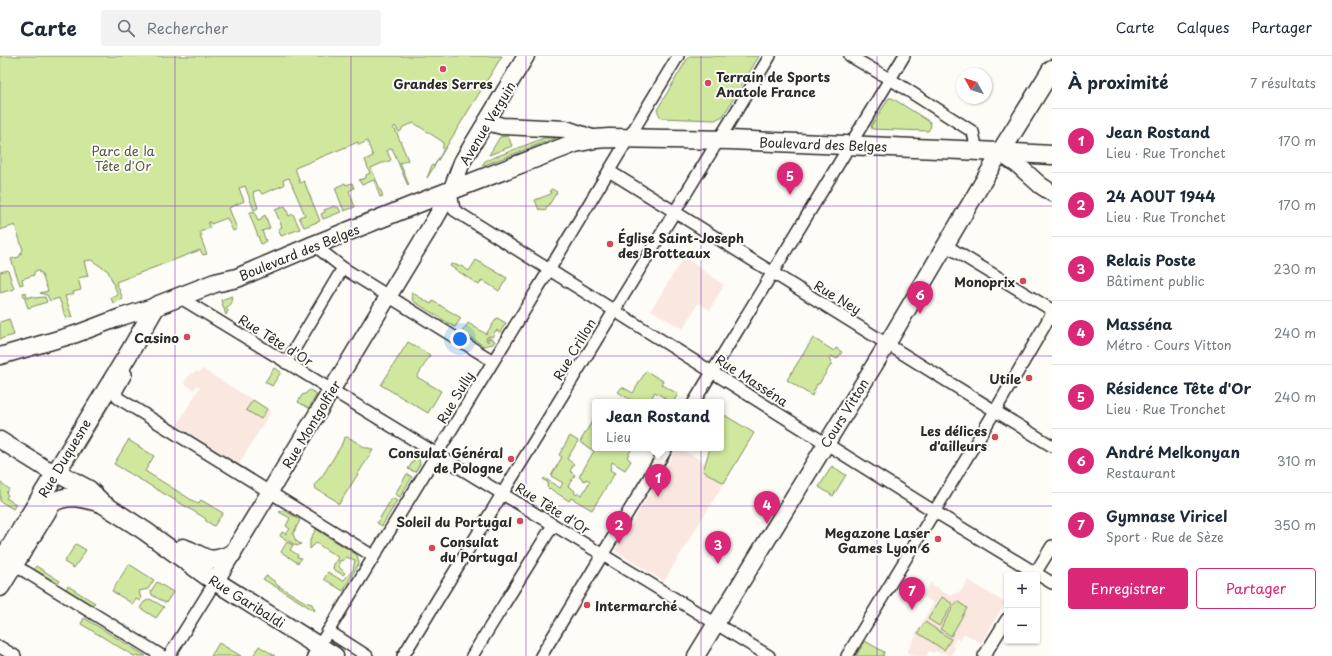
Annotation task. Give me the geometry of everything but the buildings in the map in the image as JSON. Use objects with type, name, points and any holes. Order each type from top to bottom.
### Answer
[{"type":"main road","name":"Avenue Verguin","points":[[451,191],[462,162],[526,56]]},
{"type":"main road","points":[[1052,69],[1000,153],[1018,165],[1040,185],[1052,193]]},
{"type":"main road","name":"Boulevard des Belges","points":[[487,122],[502,126],[566,129],[595,139],[625,144],[719,140],[844,153],[977,151],[1052,155]]},
{"type":"main road","name":"Boulevard des Belges","points":[[0,356],[76,334],[156,306],[215,283],[237,278],[314,245],[451,191],[575,143],[595,139]]},
{"type":"main road","name":"Cours Vitton","points":[[696,656],[826,444],[1000,153]]},
{"type":"main road","name":"Rue Montgolfier","points":[[215,582],[451,191]]},
{"type":"main road","name":"Rue Duquesne","points":[[0,587],[4,561],[156,306]]},
{"type":"main road","name":"Rue Garibaldi","points":[[0,440],[45,468],[56,472],[89,490],[104,504],[315,651],[334,656]]},
{"type":"main road","name":"Rue Garibaldi","points":[[52,503],[59,498],[69,497],[86,498],[104,504]]},
{"type":"main road","name":"Rue Duquesne","points":[[4,561],[52,503]]},
{"type":"main road","name":"Rue Garibaldi","points":[[162,544],[185,548],[206,560],[215,560],[232,554]]},
{"type":"street","name":"Rue Sully","points":[[315,651],[549,270],[678,56]]},
{"type":"street","name":"Rue Crillon","points":[[403,656],[770,56]]},
{"type":"street","points":[[850,56],[890,79],[973,132],[977,151]]},
{"type":"street","points":[[696,399],[904,56]]},
{"type":"street","name":"Rue Ney","points":[[609,171],[1052,446]]},
{"type":"street","name":"Rue Masséna","points":[[451,191],[454,210],[549,270],[615,309],[826,444],[1032,572]]},
{"type":"street","points":[[314,245],[343,268],[493,361]]},
{"type":"street","points":[[945,245],[1052,310]]},
{"type":"street","points":[[286,363],[343,268]]},
{"type":"street","name":"Rue Tête d'Or","points":[[179,297],[768,656]]},
{"type":"street","points":[[846,656],[995,411],[1052,313]]},
{"type":"street","name":"Rue Duquesne","points":[[129,353],[129,369],[116,392],[118,398],[269,492]]},
{"type":"street","points":[[541,656],[603,556],[665,451]]},
{"type":"street","points":[[269,492],[373,556]]},
{"type":"street","points":[[472,656],[553,525]]},
{"type":"street","points":[[1036,572],[1052,546]]},
{"type":"street","points":[[4,561],[26,572],[162,656]]},
{"type":"street","name":"Rue Masséna","points":[[1040,577],[1052,583]]},
{"type":"street","name":"Rue Montgolfier","points":[[169,656],[215,582]]},
{"type":"street","points":[[984,656],[1004,624]]},
{"type":"street","points":[[328,631],[367,656]]},
{"type":"street","points":[[0,647],[15,656]]},
{"type":"shaded area","points":[[684,257],[724,285],[710,310],[698,303],[683,329],[651,310]]},
{"type":"shaded area","points":[[202,369],[271,411],[239,464],[177,425],[200,387],[197,385],[194,390],[184,383],[191,373],[196,371],[199,373]]},
{"type":"shaded area","points":[[675,451],[685,451],[705,463],[703,471],[724,483],[664,581],[615,551]]},
{"type":"shaded area","points":[[968,580],[1004,602],[981,643],[964,633],[960,641],[956,638],[952,645],[955,648],[950,656],[936,651],[933,653],[929,651],[926,656],[914,656],[907,652],[916,636],[915,634],[934,603],[923,596],[931,582],[934,588],[937,586],[942,592],[951,595],[961,591]]},
{"type":"green space","name":"Parc de la Tête d'Or","points":[[0,56],[502,56],[427,178],[432,165],[434,166],[443,151],[443,142],[414,123],[403,127],[399,132],[395,126],[393,128],[396,131],[408,160],[400,163],[409,185],[408,186],[392,148],[387,151],[391,160],[371,168],[383,196],[380,197],[374,180],[362,185],[359,180],[366,178],[366,175],[370,173],[365,160],[373,156],[367,141],[359,145],[358,142],[295,168],[300,183],[304,181],[320,221],[304,227],[299,217],[305,215],[289,178],[283,180],[284,185],[262,194],[259,190],[253,192],[258,208],[254,210],[245,186],[239,188],[244,201],[229,208],[237,229],[233,231],[227,218],[211,224],[210,222],[208,223],[210,228],[200,232],[202,236],[200,236],[207,254],[203,255],[200,250],[116,282],[123,299],[113,303],[111,298],[118,295],[108,271],[91,260],[84,261],[88,276],[78,278],[81,290],[73,292],[74,294],[65,296],[72,317],[66,318],[59,298],[50,301],[47,295],[40,293],[48,291],[41,272],[39,273],[38,270],[34,272],[34,275],[22,279],[23,284],[20,285],[11,259],[19,257],[23,250],[15,225],[0,230]]},
{"type":"green space","name":"Terrain de Sports Anatole France","points":[[689,56],[759,56],[723,116],[715,120],[661,118],[657,110]]},
{"type":"green space","points":[[889,98],[892,98],[930,122],[931,126],[928,131],[872,129],[871,126]]},
{"type":"green space","points":[[508,136],[512,146],[489,155],[500,137]]},
{"type":"green space","points":[[544,138],[556,138],[482,166],[485,161]]},
{"type":"green space","points":[[345,183],[346,185],[352,183],[354,188],[349,191],[355,207],[344,211],[335,188]]},
{"type":"green space","points":[[552,189],[557,192],[545,211],[541,209],[539,210],[535,200],[551,194],[550,190]]},
{"type":"green space","points":[[285,206],[289,216],[293,214],[300,229],[281,236],[278,229],[282,227],[275,210]]},
{"type":"green space","points":[[335,206],[336,208],[338,207],[341,212],[323,219],[321,214],[325,212],[324,210]]},
{"type":"green space","points":[[254,211],[258,221],[265,215],[270,228],[262,231],[266,241],[261,244],[249,213]]},
{"type":"green space","points":[[476,260],[507,278],[499,291],[482,280],[479,285],[450,266],[451,264],[461,266],[469,271]]},
{"type":"green space","points":[[8,270],[14,289],[0,293],[0,272]]},
{"type":"green space","points":[[26,292],[27,298],[33,296],[34,298],[45,297],[47,302],[28,308],[23,293]]},
{"type":"green space","points":[[411,292],[431,304],[433,301],[461,318],[455,327],[413,301]]},
{"type":"green space","points":[[232,296],[232,302],[229,307],[226,308],[228,311],[226,315],[221,300]]},
{"type":"green space","points":[[497,318],[506,323],[500,332],[496,330],[492,337],[487,337],[486,340],[488,342],[488,338],[495,341],[493,344],[484,346],[462,332],[468,323],[486,334]]},
{"type":"green space","points":[[9,319],[14,335],[0,339],[0,322]]},
{"type":"green space","points":[[813,338],[834,351],[836,348],[842,352],[837,359],[831,356],[829,360],[832,363],[819,384],[817,384],[812,396],[787,380]]},
{"type":"green space","points":[[408,342],[430,355],[417,377],[441,391],[428,413],[381,385]]},
{"type":"green space","points":[[274,368],[281,372],[272,386],[265,382]]},
{"type":"green space","points":[[646,371],[663,381],[661,384],[678,394],[675,399],[664,399],[655,392],[651,399],[629,399],[618,392],[622,387],[633,393]]},
{"type":"green space","points":[[113,387],[113,399],[74,464],[69,460]]},
{"type":"green space","points":[[310,390],[317,394],[309,408],[298,402],[302,395]]},
{"type":"green space","points":[[253,400],[267,409],[261,419],[246,410]]},
{"type":"green space","points":[[724,415],[754,433],[724,483],[703,471],[709,451],[724,451]]},
{"type":"green space","points":[[592,421],[592,450],[580,442]]},
{"type":"green space","points":[[570,436],[578,441],[567,459],[574,464],[570,471],[575,475],[568,486],[575,491],[574,493],[577,495],[578,493],[582,495],[590,481],[586,479],[585,481],[579,477],[594,451],[630,451],[627,457],[631,461],[625,470],[612,462],[610,470],[615,473],[592,510],[571,498],[569,501],[550,488],[549,489],[547,487],[548,482],[543,480],[544,478],[560,488],[563,483],[551,476],[562,457],[559,455]]},
{"type":"green space","points":[[348,437],[366,448],[373,450],[339,504],[316,489],[315,485],[341,446],[344,438]]},
{"type":"green space","points":[[129,439],[154,456],[145,471],[198,504],[201,500],[223,513],[214,526],[206,521],[205,518],[114,464]]},
{"type":"green space","points":[[417,455],[420,464],[415,472],[408,469]]},
{"type":"green space","points":[[832,466],[846,475],[833,496],[819,487]]},
{"type":"green space","points":[[407,474],[412,477],[400,497],[395,494]]},
{"type":"green space","points":[[0,482],[9,489],[6,493],[8,495],[6,498],[16,504],[13,509],[0,501]]},
{"type":"green space","points":[[392,498],[397,501],[382,526],[377,523]]},
{"type":"green space","points":[[284,510],[300,520],[293,534],[296,541],[301,544],[297,546],[280,536],[282,532],[286,534],[290,529],[286,526],[290,518],[279,512]]},
{"type":"green space","points":[[316,529],[357,555],[359,563],[343,591],[324,579],[328,572],[341,580],[344,580],[353,570],[355,560],[346,557],[344,560],[339,561],[339,567],[345,573],[343,575],[333,569],[334,564],[339,558],[316,543],[310,549],[310,540]]},
{"type":"green space","points":[[287,542],[293,545],[290,550],[298,555],[297,557],[302,558],[298,563],[281,552]]},
{"type":"green space","points":[[76,544],[86,550],[74,568],[64,562]]},
{"type":"green space","points":[[129,564],[154,580],[148,589],[139,591],[141,599],[140,601],[136,599],[133,604],[112,591]]},
{"type":"green space","points":[[36,566],[60,581],[57,584],[34,570]]},
{"type":"green space","points":[[267,576],[277,585],[305,602],[312,604],[315,611],[263,579]]},
{"type":"green space","points":[[157,582],[173,592],[166,603],[152,595],[151,591]]},
{"type":"green space","points":[[68,586],[95,603],[91,605],[66,590]]},
{"type":"green space","points":[[942,597],[953,604],[939,626],[928,619]]},
{"type":"green space","points":[[150,599],[164,607],[156,618],[140,608],[144,602]]},
{"type":"green space","points":[[957,601],[967,608],[951,636],[940,629]]},
{"type":"green space","points":[[84,618],[146,656],[134,656],[81,624]]},
{"type":"green space","points":[[925,622],[951,639],[944,650],[918,633]]},
{"type":"green space","points":[[865,641],[884,652],[884,656],[856,656]]},
{"type":"green space","points":[[219,643],[241,656],[211,656]]},
{"type":"green space","points":[[259,646],[275,656],[253,656]]},
{"type":"place","name":"Grandes Serres","points":[[443,69]]},
{"type":"place","name":"Terrain de Sports Anatole France","points":[[708,83]]},
{"type":"place","name":"Résidence Tête d'Or","points":[[790,195]]},
{"type":"place","name":"Église Saint-Joseph des Brotteaux","points":[[610,244]]},
{"type":"place","name":"Monoprix","points":[[1023,281]]},
{"type":"place","name":"André Melkonyan","points":[[920,314]]},
{"type":"place","name":"Casino","points":[[187,337]]},
{"type":"place","name":"Utile","points":[[1029,378]]},
{"type":"place","name":"Les délices d'ailleurs","points":[[995,437]]},
{"type":"place","name":"Consulat Général de Pologne","points":[[511,459]]},
{"type":"place","name":"Jean Rostand","points":[[658,497]]},
{"type":"place","name":"Soleil du Portugal","points":[[520,521]]},
{"type":"place","name":"Masséna","points":[[767,524]]},
{"type":"place","name":"Megazone Laser Games Lyon 6","points":[[938,539]]},
{"type":"place","name":"24 AOUT 1944","points":[[619,544]]},
{"type":"place","name":"Consulat du Portugal","points":[[432,548]]},
{"type":"place","name":"Relais Poste","points":[[718,564]]},
{"type":"place","name":"Intermarché","points":[[587,605]]},
{"type":"place","name":"Gymnase Viricel","points":[[912,610]]}]
